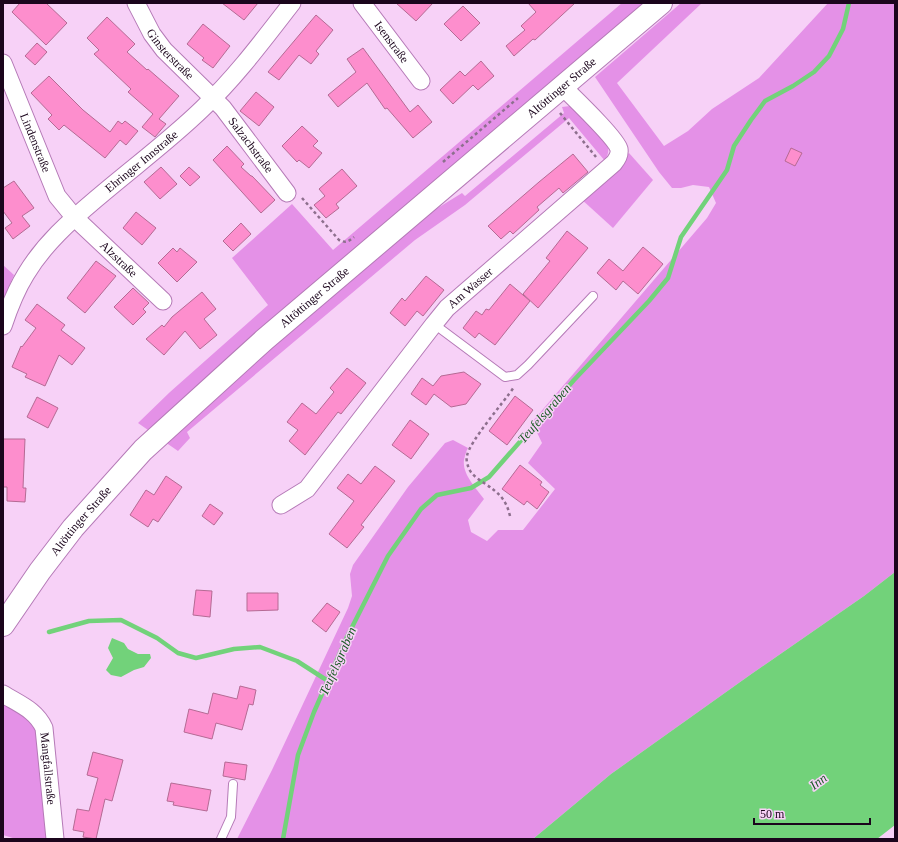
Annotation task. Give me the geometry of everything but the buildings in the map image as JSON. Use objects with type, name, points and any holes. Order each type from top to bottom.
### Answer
[{"type":"main road","name":"Altöttinger Straße","points":[[3,625],[40,571],[74,528],[143,450],[264,340],[662,3]]},
{"type":"street","name":"Ginsterstraße","points":[[136,3],[152,34],[164,50],[213,98]]},
{"type":"street","name":"Ehringer Innstraße","points":[[3,326],[10,306],[25,275],[46,246],[74,218],[177,131],[213,98],[258,46],[292,3]]},
{"type":"street","name":"Isenstraße","points":[[362,3],[421,81]]},
{"type":"street","name":"Lindenstraße","points":[[3,63],[57,196],[74,218]]},
{"type":"street","name":"Am Wasser","points":[[281,505],[307,489],[447,308],[614,163],[619,155],[619,149],[607,132],[564,87]]},
{"type":"street","name":"Salzachstraße","points":[[213,98],[224,108],[287,193]]},
{"type":"street","name":"Alzstraße","points":[[74,218],[163,301]]},
{"type":"street","name":"Mangfallstraße","points":[[3,694],[31,710],[44,728],[55,839]]},
{"type":"lane","points":[[434,324],[505,377],[517,375],[593,296]]},
{"type":"lane","points":[[221,839],[231,817],[233,784]]},
{"type":"path","points":[[510,516],[507,505],[500,494],[476,477],[468,466],[467,456],[472,444],[515,386],[517,375]]},
{"type":"shaded area","points":[[622,3],[648,3],[148,430],[138,423],[170,392],[268,305],[232,258],[292,204],[333,250]]},
{"type":"shaded area","points":[[681,3],[702,3],[617,83],[664,146],[688,131],[712,109],[759,78],[828,3],[895,3],[895,572],[864,596],[611,774],[533,839],[237,839],[272,770],[348,608],[352,596],[350,574],[353,565],[408,487],[445,443],[453,440],[468,448],[464,460],[465,470],[470,481],[484,499],[468,520],[471,532],[487,541],[498,530],[523,530],[555,489],[528,463],[542,443],[532,422],[707,218],[716,203],[709,187],[693,185],[681,188],[672,188],[659,172],[595,77]]},
{"type":"shaded area","points":[[570,106],[586,118],[606,143],[608,154],[605,161],[569,118],[465,205],[415,240],[187,432],[190,438],[178,451],[165,442],[251,363],[428,214],[462,193],[465,196],[564,113],[562,107]]},
{"type":"shaded area","points":[[629,153],[653,180],[613,228],[580,198]]},
{"type":"shaded area","points":[[3,265],[14,275],[3,300]]},
{"type":"shaded area","points":[[3,704],[30,719],[37,729],[47,839],[16,839],[3,835]]},
{"type":"water","name":"Inn","points":[[895,572],[895,825],[877,839],[533,839],[611,774],[864,596]]},
{"type":"water","points":[[112,638],[124,643],[128,649],[138,654],[150,654],[151,658],[144,667],[134,670],[121,677],[111,675],[106,670],[113,658],[108,648]]},
{"type":"waterway","name":"Teufelsgraben","points":[[283,839],[298,755],[314,712],[347,637],[388,556],[421,509],[437,495],[471,488],[489,477],[574,380],[649,301],[668,278],[681,237],[727,170],[734,146],[751,120],[765,101],[793,86],[814,72],[829,56],[843,29],[849,3]]},
{"type":"waterway","points":[[49,632],[89,621],[121,620],[157,638],[178,653],[196,658],[234,649],[260,647],[297,661],[328,681]]}]
